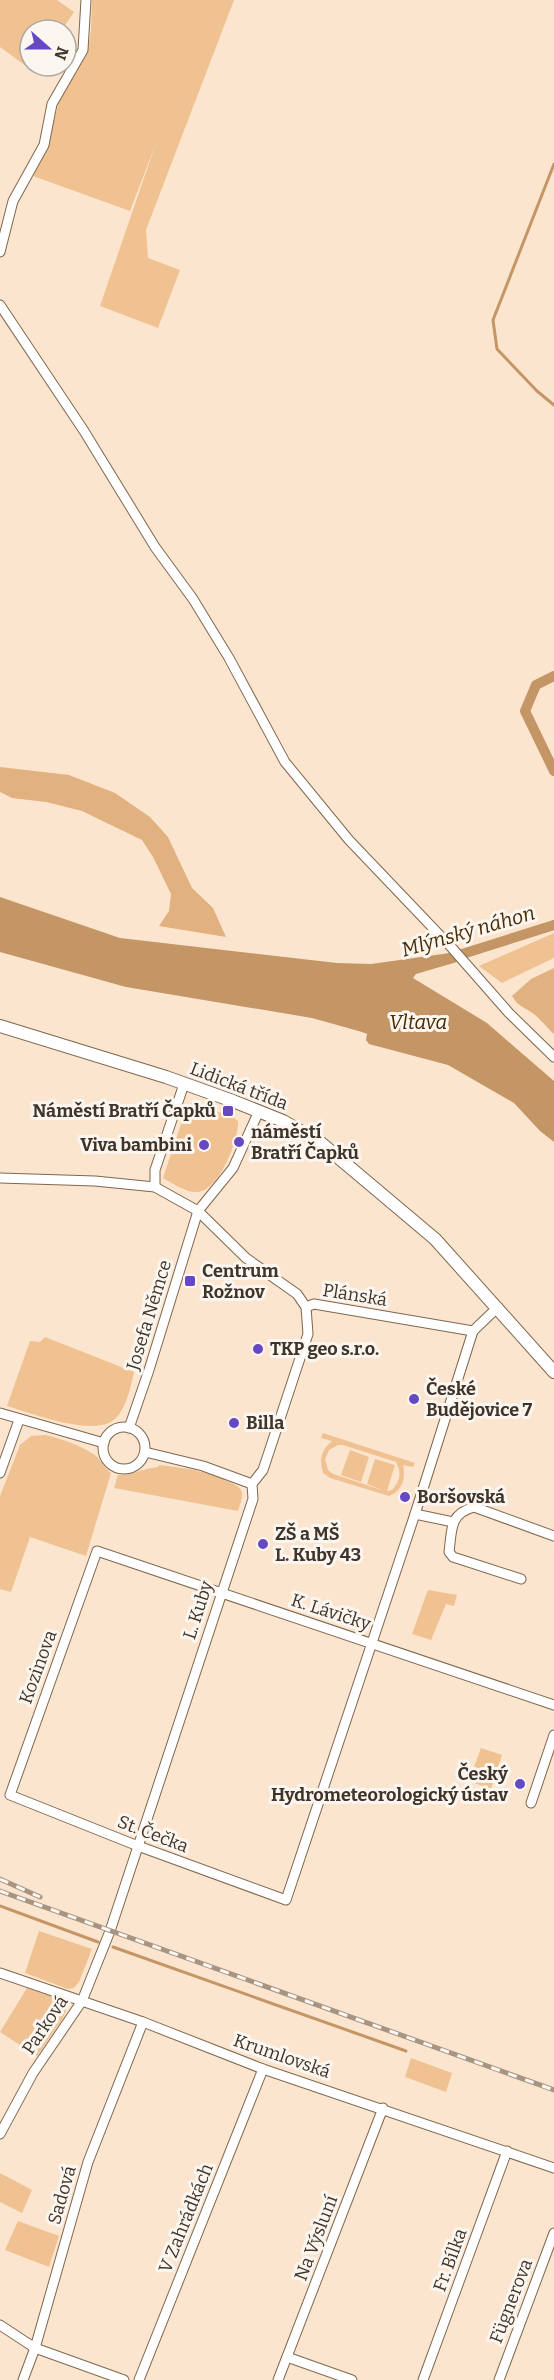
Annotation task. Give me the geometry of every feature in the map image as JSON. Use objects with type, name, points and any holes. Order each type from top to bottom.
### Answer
[{"type":"street","points":[[0,252],[13,201],[44,145],[52,104],[83,50],[86,0]]},
{"type":"street","points":[[0,305],[84,431],[155,547],[194,599],[285,762],[349,840],[454,950],[508,1013],[554,1057]]},
{"type":"street","name":"Lidická třída","points":[[0,1026],[184,1084],[260,1111],[283,1121],[321,1143],[435,1239],[554,1372]]},
{"type":"street","points":[[0,1178],[95,1181],[155,1187],[154,1170],[184,1084]]},
{"type":"street","points":[[198,1211],[233,1168],[260,1111]]},
{"type":"street","name":"Plánská","points":[[155,1187],[198,1211],[246,1258],[297,1294],[306,1307],[314,1305],[473,1331]]},
{"type":"street","name":"Josefa Němce","points":[[129,1428],[152,1363],[198,1211]]},
{"type":"street","name":"L. Kuby","points":[[111,1928],[253,1499],[252,1484],[262,1470],[304,1347],[308,1334],[306,1307]]},
{"type":"street","points":[[372,1642],[473,1331],[498,1307]]},
{"type":"street","points":[[0,1413],[104,1443]]},
{"type":"street","points":[[0,1473],[19,1420]]},
{"type":"street","points":[[129,1428],[142,1437],[144,1452],[141,1461],[126,1470],[117,1468],[105,1458],[104,1443],[113,1430],[129,1428]]},
{"type":"street","points":[[144,1452],[203,1466],[252,1484]]},
{"type":"street","points":[[521,1579],[453,1557],[449,1552],[453,1522],[463,1510],[474,1507],[554,1536]]},
{"type":"street","points":[[415,1514],[453,1522]]},
{"type":"street","name":"K. Lávičky","points":[[97,1551],[554,1705]]},
{"type":"street","name":"Kozinova","points":[[10,1795],[97,1551]]},
{"type":"street","name":"St. Čečka","points":[[10,1795],[138,1846],[286,1900],[372,1642]]},
{"type":"street","points":[[531,1803],[554,1735]]},
{"type":"street","name":"Parková","points":[[0,2134],[33,2073],[82,2001],[111,1928]]},
{"type":"street","name":"Krumlovská","points":[[0,1973],[143,2022],[263,2069],[554,2168]]},
{"type":"street","name":"Sadová","points":[[23,2380],[35,2348],[88,2162],[143,2022]]},
{"type":"street","name":"V Zahrádkách","points":[[139,2380],[263,2069]]},
{"type":"street","name":"Na Výsluní","points":[[278,2380],[383,2108]]},
{"type":"street","name":"Fr. Bílka","points":[[423,2380],[507,2151]]},
{"type":"street","name":"Fügnerova","points":[[498,2380],[554,2233]]},
{"type":"street","points":[[0,2325],[35,2348],[123,2380]]},
{"type":"street","points":[[287,2357],[352,2380]]},
{"type":"shaded area","points":[[0,0],[57,0],[74,12],[70,18],[18,18],[18,60],[0,47]]},
{"type":"shaded area","points":[[92,0],[234,0],[146,230],[148,258],[180,270],[158,328],[100,306],[156,143],[130,211],[33,176],[47,149],[61,93],[70,78],[78,78],[78,66],[88,50]]},
{"type":"shaded area","points":[[0,767],[69,775],[115,793],[150,817],[168,837],[192,888],[213,908],[226,937],[159,926],[169,911],[171,894],[142,840],[82,811],[46,802],[12,798],[0,792]]},
{"type":"shaded area","points":[[554,933],[554,958],[502,983],[479,966]]},
{"type":"shaded area","points":[[554,968],[554,1034],[534,1014],[518,1004],[512,996],[531,979]]},
{"type":"shaded area","points":[[193,1102],[238,1121],[235,1140],[220,1174],[206,1189],[198,1192],[185,1190],[163,1178],[187,1106]]},
{"type":"shaded area","points":[[45,1337],[134,1372],[125,1403],[115,1419],[93,1426],[78,1425],[7,1406],[30,1341],[40,1342]]},
{"type":"shaded area","points":[[323,1433],[415,1463],[413,1467],[403,1465],[402,1484],[389,1496],[330,1478],[323,1473],[322,1456],[325,1448],[332,1441],[321,1438]],"holes":[[[343,1445],[396,1462],[399,1477],[392,1490],[387,1491],[395,1465],[375,1459],[367,1484],[385,1491],[333,1474],[328,1470],[325,1459],[329,1450]]]},
{"type":"shaded area","points":[[45,1435],[90,1452],[111,1473],[86,1556],[30,1537],[11,1592],[0,1589],[0,1496],[20,1445],[31,1436]]},
{"type":"shaded area","points":[[350,1450],[369,1457],[361,1482],[341,1475]]},
{"type":"shaded area","points":[[159,1465],[190,1469],[225,1478],[224,1480],[236,1485],[242,1491],[238,1511],[114,1488],[118,1475]]},
{"type":"shaded area","points":[[428,1590],[457,1595],[454,1606],[446,1604],[431,1640],[412,1634]]},
{"type":"shaded area","points":[[481,1748],[502,1755],[491,1789],[469,1781]]},
{"type":"shaded area","points":[[39,1931],[92,1949],[79,1982],[74,1988],[68,1989],[25,1973]]},
{"type":"shaded area","points":[[27,1988],[62,2000],[67,2008],[63,2018],[37,2056],[0,2032]]},
{"type":"shaded area","points":[[411,2058],[452,2073],[446,2092],[405,2077]]},
{"type":"shaded area","points":[[0,2173],[32,2190],[22,2213],[0,2202]]},
{"type":"shaded area","points":[[18,2221],[59,2236],[49,2267],[5,2250]]},
{"type":"water","name":"Vltava","points":[[0,897],[120,938],[337,963],[371,964],[450,953],[457,962],[416,974],[413,978],[487,1023],[554,1081],[554,1142],[540,1131],[514,1103],[448,1065],[369,1044],[366,1040],[367,1034],[362,1032],[312,1018],[126,987],[0,952]]},
{"type":"waterway","points":[[554,164],[493,320],[497,349],[537,391],[554,405]]},
{"type":"waterway","name":"Mlýnský náhon","points":[[554,676],[536,685],[525,711],[554,771]]},
{"type":"waterway","name":"Mlýnský náhon","points":[[440,961],[554,925]]},
{"type":"waterway","points":[[0,1906],[98,1942]]},
{"type":"waterway","points":[[113,1947],[406,2051]]},
{"type":"railway","points":[[0,1879],[40,1897]]},
{"type":"railway","points":[[0,1891],[554,2090]]},
{"type":"place","name":"Náměstí Bratří Čapků","points":[[228,1111]]},
{"type":"place","name":"náměstí Bratří Čapků","points":[[239,1142]]},
{"type":"place","name":"Viva bambini","points":[[204,1145]]},
{"type":"place","name":"Centrum Rožnov","points":[[190,1281]]},
{"type":"place","name":"TKP geo s.r.o.","points":[[258,1349]]},
{"type":"place","name":"České Budějovice 7","points":[[414,1399]]},
{"type":"place","name":"Billa","points":[[234,1423]]},
{"type":"place","name":"Boršovská","points":[[405,1497]]},
{"type":"place","name":"ZŠ a MŠ L. Kuby 43","points":[[263,1544]]},
{"type":"place","name":"Český Hydrometeorologický ústav","points":[[520,1784]]}]
